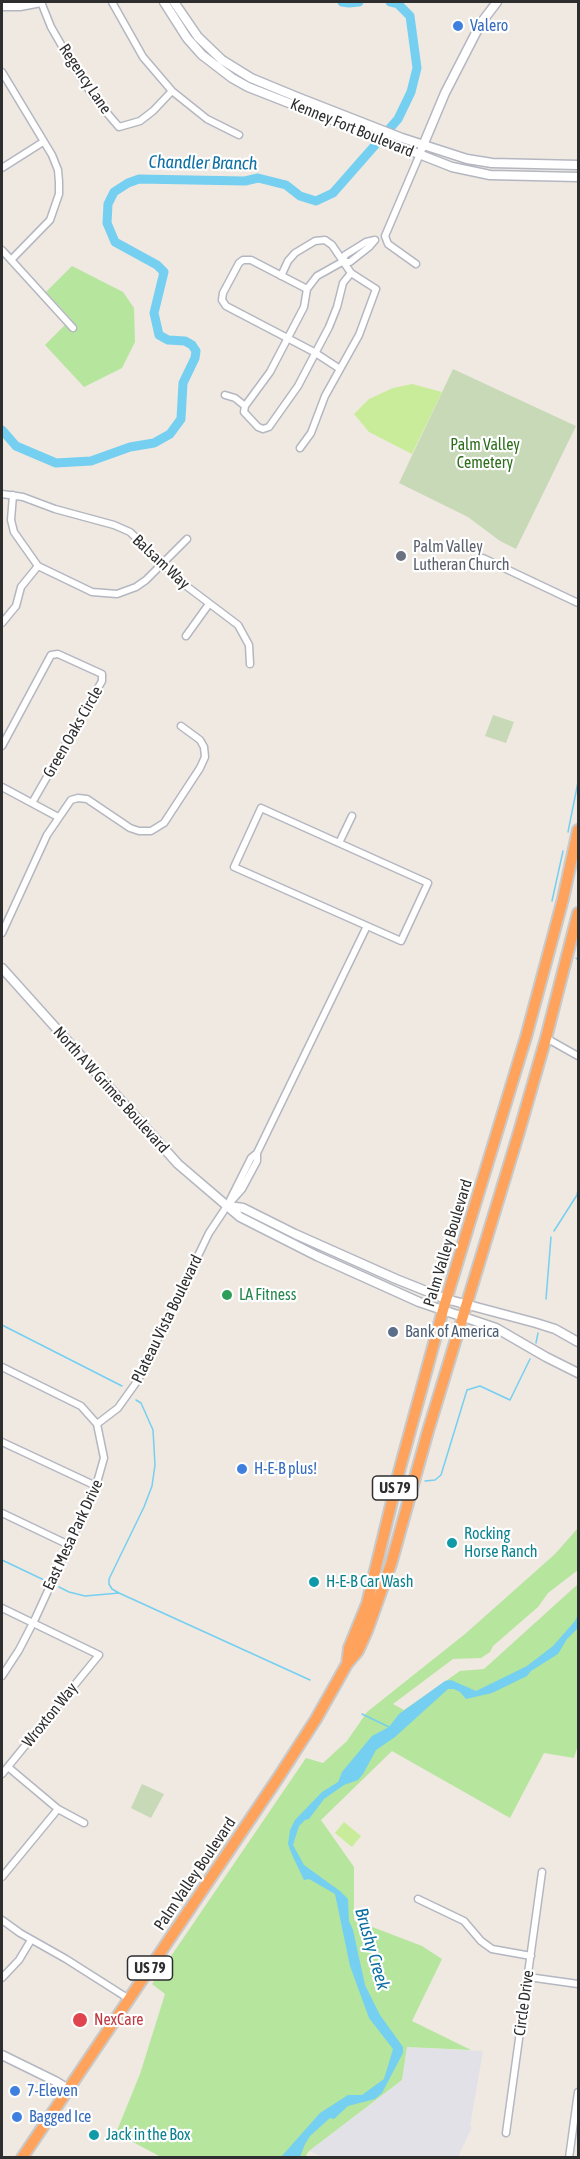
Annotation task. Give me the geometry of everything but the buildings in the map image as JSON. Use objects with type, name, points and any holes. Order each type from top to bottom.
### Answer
[{"type":"highway","name":"Palm Valley Boulevard","points":[[347,1664],[349,1648],[367,1604],[400,1468],[446,1299],[526,1037],[579,830]]},
{"type":"highway","name":"Palm Valley Boulevard","points":[[22,2157],[316,1719],[347,1664],[358,1651],[367,1631],[388,1574],[539,1063],[579,913]]},
{"type":"highway","points":[[532,1013],[536,1031],[546,1038]]},
{"type":"highway","points":[[526,1037],[532,1039],[535,1044],[539,1063]]},
{"type":"highway","points":[[399,1537],[392,1531],[391,1524],[403,1474],[400,1468]]},
{"type":"main road","points":[[2,6],[20,6],[41,2]]},
{"type":"main road","name":"Kenney Fort Boulevard","points":[[164,2],[187,38],[202,55],[248,87],[358,125],[401,142],[420,154],[453,167],[490,175],[579,177]]},
{"type":"main road","name":"Kenney Fort Boulevard","points":[[174,2],[198,37],[230,66],[358,125]]},
{"type":"main road","points":[[420,154],[444,93],[481,23],[497,2]]},
{"type":"main road","name":"Kenney Fort Boulevard","points":[[401,142],[423,145],[467,159],[492,163],[579,165]]},
{"type":"main road","name":"North A W Grimes Boulevard","points":[[2,968],[178,1164],[240,1217],[385,1287],[496,1328],[546,1357],[579,1372]]},
{"type":"main road","name":"North A W Grimes Boulevard","points":[[227,1206],[243,1208],[274,1224],[446,1299],[555,1329],[579,1342]]},
{"type":"main road","points":[[301,1248],[321,1252],[350,1265],[358,1266],[362,1263]]},
{"type":"main road","points":[[2,2055],[55,2080],[68,2089]]},
{"type":"street","name":"Regency Lane","points":[[41,2],[51,27],[74,67],[95,99],[119,127],[140,121],[153,111],[171,91]]},
{"type":"street","points":[[112,2],[143,57],[171,91],[207,119],[239,135]]},
{"type":"street","points":[[2,74],[52,155],[58,170],[59,194],[55,208],[42,230],[11,260]]},
{"type":"street","points":[[2,168],[43,142]]},
{"type":"street","points":[[342,262],[345,255],[385,236],[420,154]]},
{"type":"street","points":[[385,236],[388,244],[416,264]]},
{"type":"street","points":[[281,276],[288,261],[295,253],[315,241],[325,240],[332,245],[351,273],[376,289],[359,335],[325,396],[311,433],[300,448]]},
{"type":"street","points":[[244,409],[270,372],[288,338],[304,307],[307,289],[317,276],[342,262],[353,260],[368,244]]},
{"type":"street","points":[[2,250],[73,328]]},
{"type":"street","points":[[349,253],[353,260]]},
{"type":"street","points":[[307,289],[251,260],[243,260],[239,263],[223,293],[222,300],[226,306],[314,352],[340,369]]},
{"type":"street","points":[[225,394],[235,398],[258,427],[263,429],[269,427],[298,386],[329,327],[341,288],[351,273]]},
{"type":"street","name":"Balsam Way","points":[[2,494],[13,495],[122,528],[137,538],[184,585],[243,631],[250,650],[250,664]]},
{"type":"street","points":[[13,495],[11,520],[14,532],[38,566],[86,590],[110,595],[136,587],[187,539]]},
{"type":"street","points":[[483,558],[579,603]]},
{"type":"street","points":[[2,623],[16,606],[21,587],[38,566]]},
{"type":"street","points":[[186,636],[209,604]]},
{"type":"street","name":"Green Oaks Circle","points":[[2,746],[51,655],[58,654],[102,674],[102,681],[32,803]]},
{"type":"street","points":[[2,933],[47,835],[71,800],[83,797],[133,830],[148,832],[160,827],[177,804],[205,757],[204,747],[200,740],[181,726]]},
{"type":"street","points":[[2,787],[58,817]]},
{"type":"street","points":[[261,808],[428,883],[401,940],[367,926],[234,867],[261,808]]},
{"type":"street","points":[[339,843],[352,816]]},
{"type":"street","name":"Plateau Vista Boulevard","points":[[97,1424],[118,1407],[138,1380],[209,1233],[227,1206],[251,1158],[257,1153],[367,926]]},
{"type":"street","points":[[546,1038],[579,1056]]},
{"type":"street","points":[[2,1366],[71,1400],[86,1411],[97,1424]]},
{"type":"street","name":"East Mesa Park Drive","points":[[2,1676],[33,1623],[96,1486],[104,1458],[97,1424]]},
{"type":"street","points":[[2,1442],[96,1486]]},
{"type":"street","points":[[2,1514],[69,1545]]},
{"type":"street","points":[[2,1608],[33,1623]]},
{"type":"street","name":"Wroxton Way","points":[[2,1774],[99,1655],[33,1623]]},
{"type":"street","points":[[8,1767],[58,1809],[84,1823]]},
{"type":"street","points":[[2,1877],[58,1809]]},
{"type":"street","name":"Circle Drive","points":[[506,2133],[542,1872]]},
{"type":"street","points":[[418,1899],[464,1921],[492,1949],[531,1956]]},
{"type":"street","points":[[2,1920],[129,1999]]},
{"type":"street","points":[[2,1978],[19,1960],[32,1940]]},
{"type":"street","points":[[528,1977],[579,1984]]},
{"type":"street","points":[[569,2157],[579,2092]]},
{"type":"shaded area","points":[[407,2047],[483,2051],[470,2126],[472,2127],[458,2157],[325,2158],[309,2151],[402,2080]]},
{"type":"green space","points":[[72,266],[123,292],[134,308],[135,342],[122,368],[84,387],[45,345],[71,319],[46,292]]},
{"type":"green space","name":"Palm Valley Cemetery","points":[[453,369],[576,426],[516,549],[500,541],[468,517],[399,483]]},
{"type":"green space","points":[[412,384],[442,392],[412,454],[369,432],[354,414],[369,399],[393,388]]},
{"type":"green space","points":[[493,715],[514,722],[506,743],[485,736]]},
{"type":"green space","points":[[578,1528],[578,1570],[548,1593],[538,1607],[493,1646],[490,1652],[481,1658],[453,1659],[393,1704],[404,1710],[460,1671],[484,1669],[578,1584],[578,1745],[574,1758],[544,1753],[510,1818],[392,1751],[321,1820],[354,1867],[354,1920],[422,1946],[442,1959],[412,2021],[471,2050],[407,2047],[402,2080],[309,2151],[305,2157],[161,2157],[116,2133],[140,2074],[165,1994],[152,1984],[306,1758],[323,1763],[347,1741],[367,1712],[465,1634],[555,1554]]},
{"type":"green space","points":[[142,1784],[164,1794],[151,1818],[131,1808]]},
{"type":"green space","points":[[344,1822],[361,1836],[352,1847],[335,1833]]},
{"type":"water","points":[[578,1614],[578,1628],[567,1639],[558,1654],[527,1676],[492,1693],[466,1699],[460,1692],[448,1689],[395,1737],[376,1750],[358,1780],[344,1785],[324,1799],[309,1819],[299,1826],[293,1845],[304,1865],[348,1899],[349,1921],[365,1985],[380,2015],[403,2047],[403,2053],[382,2093],[375,2099],[348,2106],[334,2119],[330,2118],[310,2136],[300,2157],[281,2157],[320,2113],[348,2095],[362,2095],[384,2079],[393,2049],[369,2018],[350,1966],[335,1894],[309,1879],[304,1880],[293,1857],[288,1844],[290,1830],[295,1820],[322,1792],[338,1782],[342,1772],[372,1736],[389,1727],[399,1714],[445,1681],[451,1680],[476,1691],[527,1666],[553,1646],[575,1621]]},
{"type":"waterway","name":"Chandler Branch","points":[[342,2],[359,2]]},
{"type":"waterway","name":"Chandler Branch","points":[[2,430],[16,446],[56,463],[91,461],[130,447],[154,443],[170,434],[181,419],[183,383],[196,351],[185,341],[168,340],[159,335],[154,313],[164,272],[157,265],[115,242],[107,223],[108,204],[114,192],[139,179],[245,181],[258,178],[286,185],[300,196],[316,201],[333,193],[398,119],[411,92],[417,68],[410,16],[398,4],[390,2]]},
{"type":"waterway","points":[[568,832],[578,782]]},
{"type":"waterway","points":[[552,901],[563,851]]},
{"type":"waterway","points":[[554,1231],[577,1195],[578,1189]]},
{"type":"waterway","points":[[546,1299],[551,1237]]},
{"type":"waterway","points":[[2,1325],[122,1386]]},
{"type":"waterway","points":[[536,1343],[538,1333]]},
{"type":"waterway","points":[[425,1481],[435,1480],[441,1475],[467,1390],[480,1386],[510,1400],[530,1359]]},
{"type":"waterway","points":[[119,1593],[112,1589],[109,1579],[144,1507],[152,1486],[155,1465],[153,1430],[141,1403],[136,1400]]},
{"type":"waterway","points":[[2,1560],[44,1580]]},
{"type":"waterway","points":[[59,1587],[85,1596],[119,1593],[310,1680]]},
{"type":"waterway","points":[[362,1714],[389,1727]]},
{"type":"place","name":"Valero","points":[[458,26]]},
{"type":"place","name":"Palm Valley Lutheran Church","points":[[401,556]]},
{"type":"place","name":"LA Fitness","points":[[227,1295]]},
{"type":"place","name":"Bank of America","points":[[393,1332]]},
{"type":"place","name":"H-E-B plus!","points":[[242,1469]]},
{"type":"place","name":"Rocking Horse Ranch","points":[[452,1543]]},
{"type":"place","name":"H-E-B Car Wash","points":[[314,1582]]},
{"type":"place","name":"NexCare","points":[[80,2020]]},
{"type":"place","name":"7-Eleven","points":[[15,2091]]},
{"type":"place","name":"Bagged Ice","points":[[17,2117]]},
{"type":"place","name":"Jack in the Box","points":[[94,2135]]},
{"type":"water label","name":"Brushy Creek","points":[[372,1949]]}]
